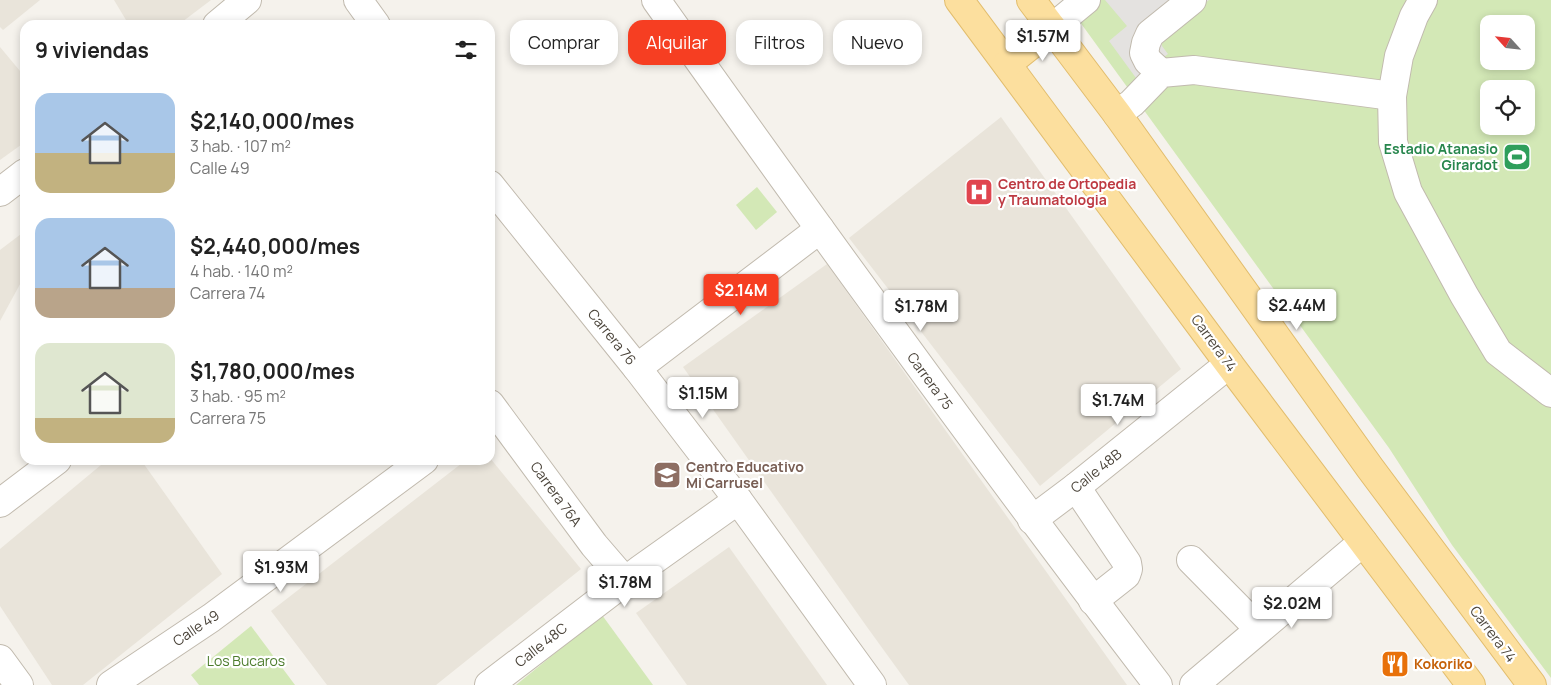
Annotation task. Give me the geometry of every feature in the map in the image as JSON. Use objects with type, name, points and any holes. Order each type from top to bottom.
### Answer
[{"type":"main road","name":"Carrera 74","points":[[959,0],[1033,97],[1229,364],[1471,685]]},
{"type":"main road","name":"Carrera 74","points":[[1032,0],[1117,114],[1370,468],[1532,685]]},
{"type":"main road","points":[[1006,64],[1052,28]]},
{"type":"street","points":[[223,20],[247,0]]},
{"type":"street","points":[[358,0],[372,20]]},
{"type":"street","name":"Carrera 75","points":[[656,0],[1032,520],[1158,685]]},
{"type":"street","points":[[1052,28],[1086,0]]},
{"type":"street","points":[[1161,73],[1144,53],[1146,43],[1150,34],[1156,28],[1192,0]]},
{"type":"street","points":[[1422,0],[1399,56],[1392,96],[1393,142],[1408,192],[1464,295],[1498,352],[1551,393]]},
{"type":"street","points":[[1117,114],[1132,103],[1161,73],[1194,70],[1392,96]]},
{"type":"street","points":[[0,192],[20,177]]},
{"type":"street","name":"Carrera 76","points":[[495,191],[637,368],[738,500],[872,685]]},
{"type":"street","points":[[637,368],[820,229]]},
{"type":"street","name":"Calle 48B","points":[[1032,520],[1229,364]]},
{"type":"street","name":"Carrera 76A","points":[[495,414],[594,545],[625,581]]},
{"type":"street","points":[[0,503],[50,465]]},
{"type":"street","name":"Calle 49","points":[[111,685],[211,618],[417,465]]},
{"type":"street","points":[[1076,487],[1127,563],[1128,569],[1126,575],[1093,601]]},
{"type":"street","name":"Calle 48C","points":[[490,685],[625,581],[738,500]]},
{"type":"street","points":[[1194,685],[1363,542]]},
{"type":"street","points":[[1191,560],[1259,629]]},
{"type":"street","points":[[0,659],[19,685]]},
{"type":"shaded area","points":[[0,0],[40,0],[3,30],[0,27]]},
{"type":"shaded area","points":[[114,0],[211,0],[185,20],[126,20]]},
{"type":"shaded area","points":[[1105,0],[1209,0],[1167,32],[1162,41],[1162,46],[1168,54],[1136,78],[1109,41],[1127,26]]},
{"type":"shaded area","points":[[0,47],[20,71],[20,146],[0,160]]},
{"type":"shaded area","points":[[1001,117],[1181,369],[1040,486],[849,238]]},
{"type":"shaded area","points":[[20,235],[20,284],[0,321],[0,250]]},
{"type":"shaded area","points":[[827,264],[1127,685],[909,685],[867,627],[683,367]]},
{"type":"shaded area","points":[[495,464],[581,569],[436,685],[327,685],[271,611],[460,465]]},
{"type":"shaded area","points":[[101,465],[145,465],[222,574],[83,685],[52,685],[0,606],[0,549]]},
{"type":"shaded area","points":[[729,547],[827,685],[687,685],[636,613]]},
{"type":"green space","points":[[1064,0],[1551,0],[1551,678],[1452,545],[1389,448]]},
{"type":"green space","points":[[757,187],[777,212],[756,230],[736,205]]},
{"type":"green space","points":[[602,615],[653,685],[516,685]]},
{"type":"green space","name":"Los Bucaros","points":[[251,626],[295,685],[199,685],[191,675]]},
{"type":"place","name":"Estadio Atanasio Girardot","points":[[1517,157]]},
{"type":"place","name":"Centro de Ortopedia y Traumatologia","points":[[979,192]]},
{"type":"place","name":"Centro Educativo Mi Carrusel","points":[[667,475]]},
{"type":"place","name":"Kokoriko","points":[[1395,664]]}]
